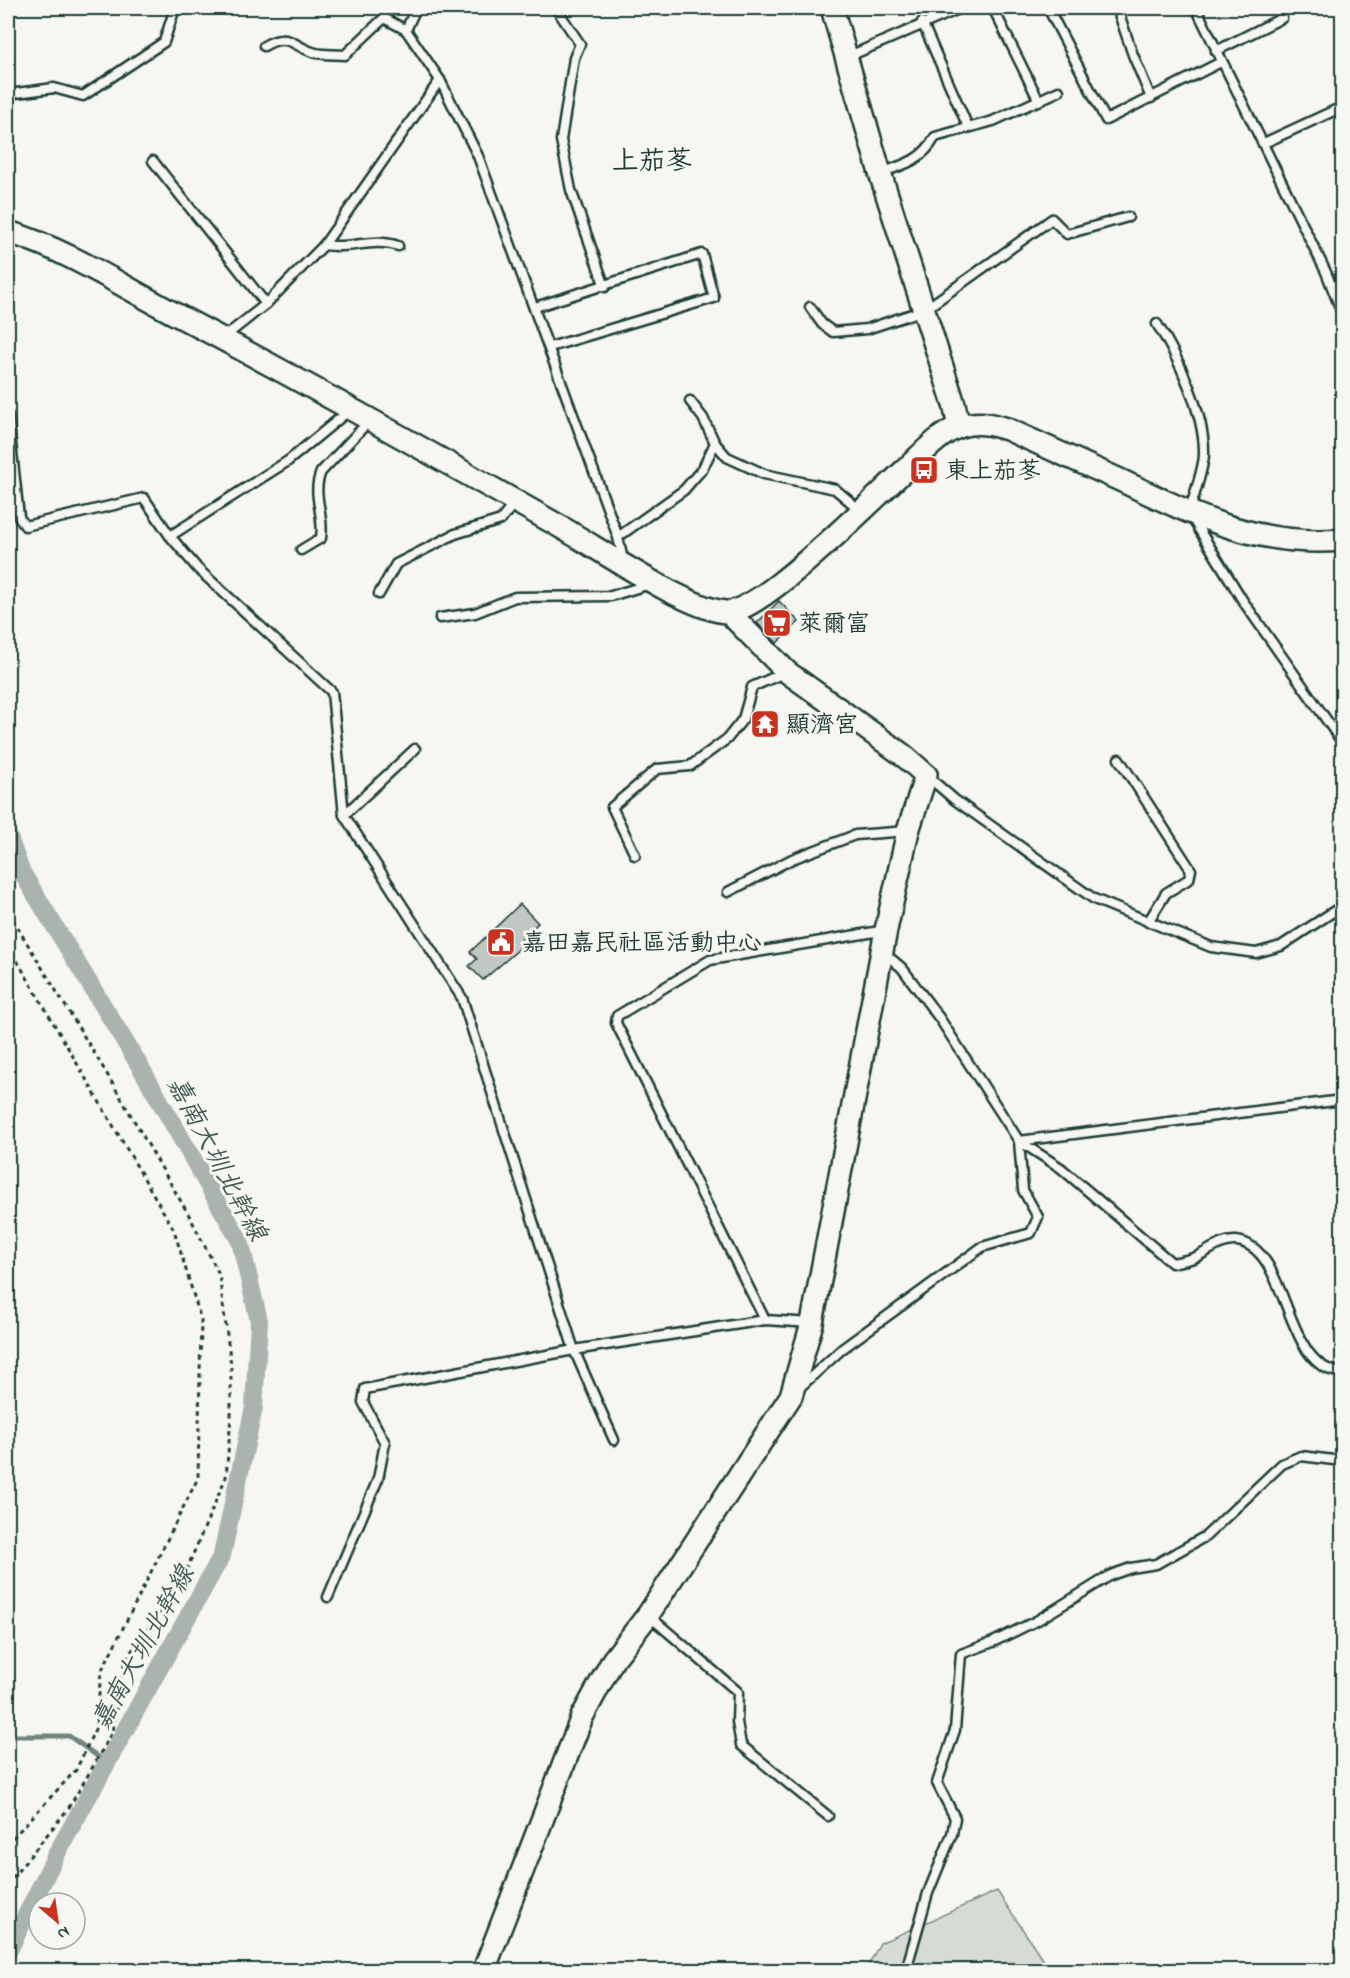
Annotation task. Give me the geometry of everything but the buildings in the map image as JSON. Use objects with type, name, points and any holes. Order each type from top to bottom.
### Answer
[{"type":"street","points":[[832,8],[880,173],[954,404],[958,427]]},
{"type":"street","points":[[8,232],[76,262],[222,338],[371,419],[697,604],[729,613],[787,672],[903,755],[926,775],[908,831],[886,930],[812,1323],[791,1395],[648,1615],[613,1660],[582,1717],[483,1971]]},
{"type":"street","points":[[729,613],[746,606],[778,586],[927,449],[958,427],[975,423],[1007,429],[1189,513],[1249,534],[1310,542],[1342,540]]},
{"type":"lane","points":[[8,101],[9,94],[54,88],[83,96],[164,42],[175,8]]},
{"type":"lane","points":[[406,30],[416,8]]},
{"type":"lane","points":[[556,8],[580,44],[574,58],[561,140],[571,190],[605,287]]},
{"type":"lane","points":[[847,57],[922,22],[961,8]]},
{"type":"lane","points":[[993,8],[1039,101]]},
{"type":"lane","points":[[1048,8],[1106,120],[1221,62]]},
{"type":"lane","points":[[1117,8],[1132,55],[1151,98]]},
{"type":"lane","points":[[1196,8],[1326,272],[1342,313]]},
{"type":"lane","points":[[264,45],[276,39],[296,42],[315,53],[345,55],[384,18],[406,30],[440,81],[478,156],[618,537],[623,562]]},
{"type":"lane","points":[[1216,51],[1282,18]]},
{"type":"lane","points":[[922,22],[968,127]]},
{"type":"lane","points":[[222,338],[266,304],[324,245],[440,81]]},
{"type":"lane","points":[[880,173],[911,162],[928,150],[935,136],[993,121],[1059,91]]},
{"type":"lane","points":[[1263,143],[1342,107]]},
{"type":"lane","points":[[153,161],[266,304]]},
{"type":"lane","points":[[810,307],[822,324],[833,332],[867,329],[924,310],[1052,219],[1067,234],[1128,217]]},
{"type":"lane","points":[[324,245],[338,248],[385,242],[398,246]]},
{"type":"lane","points":[[535,307],[605,287],[702,254],[714,298],[550,347]]},
{"type":"lane","points":[[1157,324],[1175,352],[1200,417],[1204,456],[1189,513],[1243,601],[1342,742]]},
{"type":"lane","points":[[690,401],[703,418],[715,443],[727,457],[764,474],[835,489],[860,510]]},
{"type":"lane","points":[[170,537],[288,461],[351,409]]},
{"type":"lane","points":[[8,415],[19,517],[25,526],[144,498],[170,537],[198,569],[332,692],[344,815],[462,998],[574,1350],[614,1440]]},
{"type":"lane","points":[[301,550],[321,538],[322,515],[316,498],[317,483],[321,472],[371,419]]},
{"type":"lane","points":[[618,537],[684,490],[703,468],[715,443]]},
{"type":"lane","points":[[379,594],[396,564],[455,534],[501,519],[516,501]]},
{"type":"lane","points":[[440,618],[475,613],[515,597],[612,596],[656,582]]},
{"type":"lane","points":[[635,855],[612,807],[657,769],[690,766],[709,754],[727,739],[742,719],[752,687],[787,672]]},
{"type":"lane","points":[[344,815],[415,749]]},
{"type":"lane","points":[[1119,759],[1191,870],[1189,879],[1166,893],[1148,922]]},
{"type":"lane","points":[[926,775],[955,800],[1094,899],[1211,947],[1256,953],[1281,946],[1342,906]]},
{"type":"lane","points":[[728,891],[792,859],[855,835],[908,831]]},
{"type":"lane","points":[[765,1320],[616,1023],[617,1016],[710,960],[886,930]]},
{"type":"lane","points":[[882,951],[902,968],[940,1019],[1019,1141],[1061,1168],[1172,1263],[1197,1257],[1214,1246],[1236,1241],[1257,1250],[1278,1284],[1295,1329],[1315,1360],[1330,1371],[1342,1372]]},
{"type":"lane","points":[[1019,1141],[1342,1100]]},
{"type":"lane","points":[[791,1395],[842,1349],[982,1247],[1031,1233],[1038,1217],[1023,1190],[1019,1141]]},
{"type":"lane","points":[[328,1597],[378,1479],[385,1443],[363,1402],[365,1389],[574,1350],[765,1320],[812,1323]]},
{"type":"lane","points":[[906,1971],[928,1893],[952,1834],[956,1818],[937,1783],[955,1730],[961,1654],[993,1642],[1038,1620],[1112,1575],[1131,1568],[1156,1564],[1206,1536],[1282,1464],[1301,1456],[1342,1461]]},
{"type":"lane","points":[[648,1615],[738,1692],[737,1722],[741,1745],[828,1816]]},
{"type":"path","points":[[8,912],[107,1074],[190,1217],[219,1274],[231,1365],[231,1417],[225,1477],[180,1585],[125,1660],[111,1732],[68,1809],[14,1877],[8,1889]]},
{"type":"path","points":[[8,945],[174,1230],[201,1320],[198,1478],[101,1672],[96,1727],[76,1770],[8,1843]]},
{"type":"shaded area","points":[[997,1891],[1050,1970],[866,1970],[880,1943]]},
{"type":"waterway","name":"嘉南大圳北幹線","points":[[8,835],[21,871],[141,1068],[240,1241],[259,1321],[254,1407],[222,1555],[56,1855],[8,1952]]},
{"type":"waterway","points":[[8,1736],[69,1736],[107,1763]]},
{"type":"place","name":"東上茄苳","points":[[924,470]]},
{"type":"place","name":"萊爾富","points":[[777,623]]},
{"type":"place","name":"顯濟宮","points":[[765,724]]},
{"type":"place","name":"嘉田嘉民社區活動中心","points":[[501,942]]},
{"type":"district","name":"上茄苳","points":[[652,160]]}]
